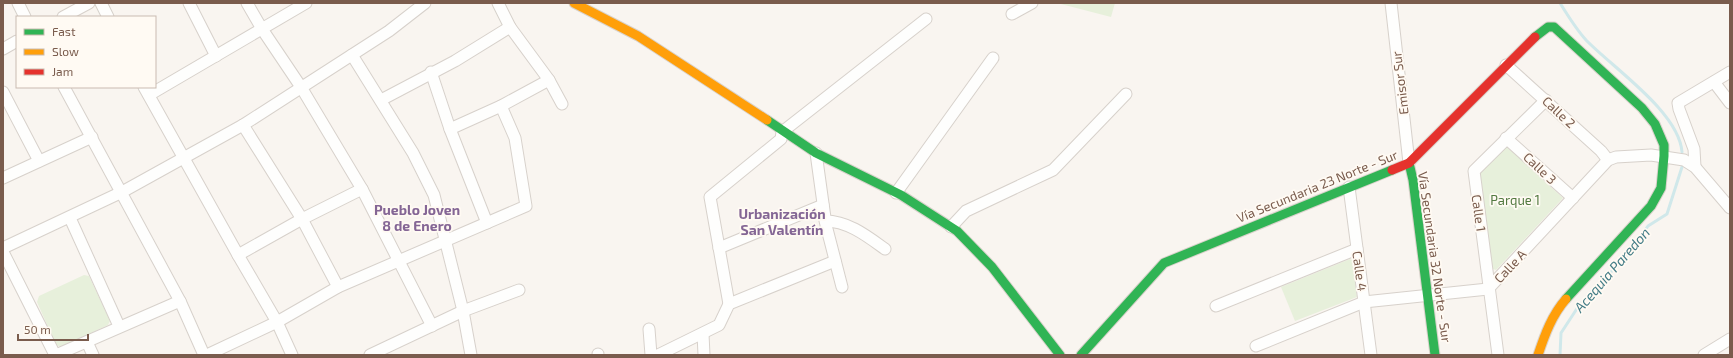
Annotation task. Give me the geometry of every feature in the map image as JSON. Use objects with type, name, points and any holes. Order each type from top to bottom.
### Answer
[{"type":"street","points":[[18,3],[24,16]]},
{"type":"street","points":[[65,16],[89,3]]},
{"type":"street","points":[[101,3],[108,16]]},
{"type":"street","points":[[189,3],[216,56]]},
{"type":"street","points":[[248,3],[262,29],[301,87],[362,189],[432,326]]},
{"type":"street","points":[[156,86],[216,56],[306,3]]},
{"type":"street","points":[[3,248],[70,218],[122,192],[243,125],[395,27],[425,3]]},
{"type":"street","points":[[498,3],[510,27],[549,80],[562,104]]},
{"type":"street","points":[[574,3],[638,36],[816,153],[896,193],[957,231],[992,267],[1060,355]]},
{"type":"street","points":[[1012,14],[1032,3]]},
{"type":"street","name":"Emisor Sur","points":[[1391,3],[1409,163]]},
{"type":"street","points":[[658,355],[719,325],[729,304],[710,197],[781,139],[782,132],[926,20]]},
{"type":"street","points":[[381,100],[455,60],[510,27]]},
{"type":"street","name":"Vía Secundaria 23 Norte - Sur","points":[[1081,355],[1164,263],[1409,163],[1506,65],[1541,31],[1548,27],[1554,27],[1642,108],[1655,124],[1664,145],[1664,156]]},
{"type":"street","points":[[3,48],[16,42]]},
{"type":"street","points":[[352,55],[413,153],[434,195],[463,311],[471,355]]},
{"type":"street","points":[[896,193],[992,58]]},
{"type":"street","name":"Calle 2","points":[[1506,65],[1601,151],[1608,160]]},
{"type":"street","points":[[431,72],[450,129],[487,223]]},
{"type":"street","points":[[1695,168],[1694,149],[1678,103],[1730,72]]},
{"type":"street","points":[[450,129],[501,106],[549,80]]},
{"type":"street","points":[[1714,82],[1730,103]]},
{"type":"street","points":[[65,88],[180,300],[204,355]]},
{"type":"street","points":[[147,91],[277,322],[292,355]]},
{"type":"street","points":[[3,92],[38,161]]},
{"type":"street","points":[[951,227],[966,211],[1053,170],[1126,94]]},
{"type":"street","name":"Calle 1","points":[[1498,355],[1488,289],[1474,171],[1546,100]]},
{"type":"street","points":[[207,355],[277,322],[338,287],[526,206],[515,138],[501,106]]},
{"type":"street","points":[[243,125],[302,219],[338,287]]},
{"type":"street","points":[[3,178],[92,137]]},
{"type":"street","name":"Calle 3","points":[[1506,138],[1573,198]]},
{"type":"street","points":[[816,153],[825,221],[842,287]]},
{"type":"street","points":[[1608,160],[1616,157],[1651,155],[1684,160],[1695,168],[1730,208]]},
{"type":"street","points":[[1538,355],[1550,322],[1559,307],[1651,206],[1661,188],[1664,156]]},
{"type":"street","name":"Calle A","points":[[1256,346],[1364,302],[1488,289],[1608,160]]},
{"type":"street","name":"Vía Secundaria 32 Norte - Sur","points":[[1409,163],[1413,180],[1435,355]]},
{"type":"street","name":"Calle 4","points":[[1349,187],[1371,355]]},
{"type":"street","points":[[238,255],[302,219],[362,189]]},
{"type":"street","points":[[719,248],[823,205]]},
{"type":"street","points":[[70,218],[118,326]]},
{"type":"street","points":[[825,221],[835,221],[860,231],[885,248]]},
{"type":"street","points":[[1216,306],[1357,249]]},
{"type":"street","points":[[3,252],[56,355],[87,342],[118,326],[180,300]]},
{"type":"street","points":[[729,304],[835,261]]},
{"type":"street","points":[[376,354],[463,311],[519,290]]},
{"type":"street","points":[[649,329],[651,355]]},
{"type":"street","points":[[703,334],[704,355]]},
{"type":"street","points":[[1704,355],[1730,339]]},
{"type":"street","points":[[87,342],[93,355]]},
{"type":"green space","points":[[1057,3],[1115,3],[1111,17]]},
{"type":"green space","name":"Parque 1","points":[[1506,146],[1563,198],[1496,270],[1490,268],[1478,173]]},
{"type":"green space","points":[[1350,259],[1352,260],[1357,297],[1295,321],[1281,287]]},
{"type":"green space","points":[[84,275],[89,276],[110,321],[108,325],[61,347],[56,345],[37,302],[39,296]]},
{"type":"waterway","name":"Acequia Paredon","points":[[1560,3],[1575,27],[1586,40],[1657,106],[1670,122],[1678,137],[1682,152]]},
{"type":"waterway","name":"Acequia Paredon","points":[[1560,355],[1561,333],[1578,307],[1598,284],[1625,259],[1648,226],[1667,214],[1682,167]]},
{"type":"traffic: fast","points":[[1535,37],[1548,27],[1554,27],[1642,108],[1655,124],[1664,145],[1661,188],[1651,206],[1566,299]]},
{"type":"traffic: fast","points":[[767,120],[816,153],[901,195],[957,231],[992,267],[1060,355]]},
{"type":"traffic: fast","points":[[1409,163],[1413,180],[1435,355]]},
{"type":"traffic: fast","points":[[1081,355],[1164,263],[1392,170]]},
{"type":"traffic: slow","points":[[574,3],[638,36],[767,120]]},
{"type":"traffic: slow","points":[[1538,355],[1549,325],[1566,299]]},
{"type":"traffic: jam","points":[[1392,170],[1409,163],[1535,37]]},
{"type":"district","name":"Pueblo Joven 8 de Enero","points":[[417,218]]},
{"type":"district","name":"Urbanización San Valentín","points":[[782,222]]}]
